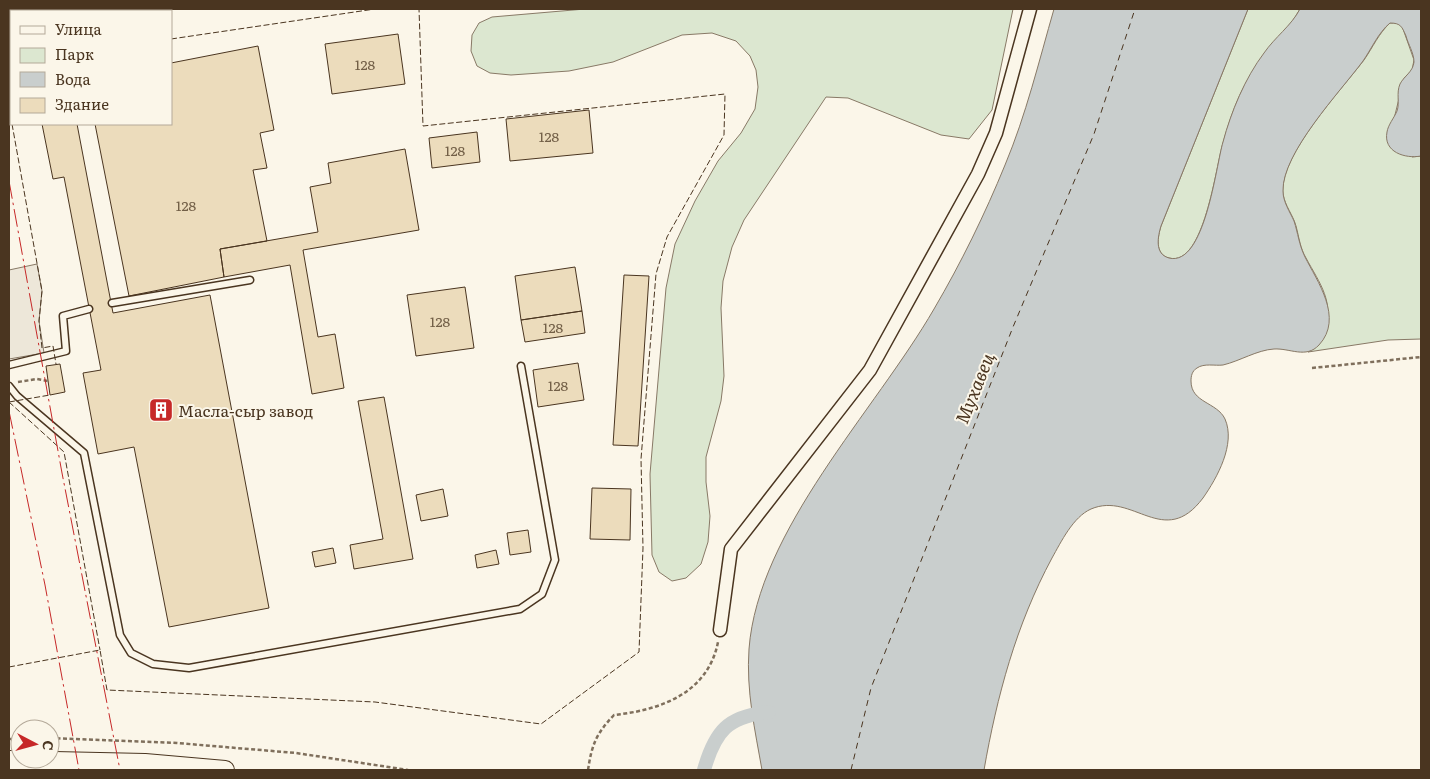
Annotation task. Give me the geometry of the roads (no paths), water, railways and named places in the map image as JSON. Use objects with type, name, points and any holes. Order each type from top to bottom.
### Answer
[{"type":"main road","points":[[9,760],[145,763],[225,770]]},
{"type":"street","points":[[720,630],[731,550],[870,370],[978,174],[996,133],[1030,9]]},
{"type":"lane","points":[[112,303],[250,280]]},
{"type":"lane","points":[[9,364],[66,351],[63,316],[89,309]]},
{"type":"lane","points":[[9,385],[17,396],[84,453],[120,635],[131,653],[153,664],[190,668],[520,609],[542,594],[555,560],[521,366]]},
{"type":"water","name":"Мухавец","points":[[1054,9],[1248,9],[1161,226],[1158,244],[1164,256],[1169,258],[1181,257],[1192,247],[1207,212],[1220,154],[1234,107],[1257,63],[1300,9],[1421,9],[1421,156],[1415,157],[1396,153],[1388,145],[1388,129],[1398,108],[1400,84],[1412,69],[1414,62],[1402,28],[1397,24],[1390,23],[1314,123],[1292,159],[1285,176],[1283,195],[1285,203],[1294,221],[1303,252],[1326,300],[1329,323],[1326,334],[1319,345],[1309,351],[1268,350],[1223,365],[1203,366],[1194,371],[1191,381],[1195,394],[1221,413],[1228,429],[1228,439],[1227,450],[1214,481],[1203,498],[1189,513],[1175,519],[1161,520],[1121,507],[1106,505],[1091,509],[1068,530],[1039,583],[1018,635],[995,715],[984,770],[762,770],[750,695],[748,665],[757,604],[773,560],[796,516],[823,473],[909,348],[934,309],[963,256],[1013,146],[1032,88]]},
{"type":"waterway","points":[[704,770],[713,745],[725,728],[743,717],[769,712]]},
{"type":"place","name":"Масла-сыр завод","points":[[161,410]]}]
